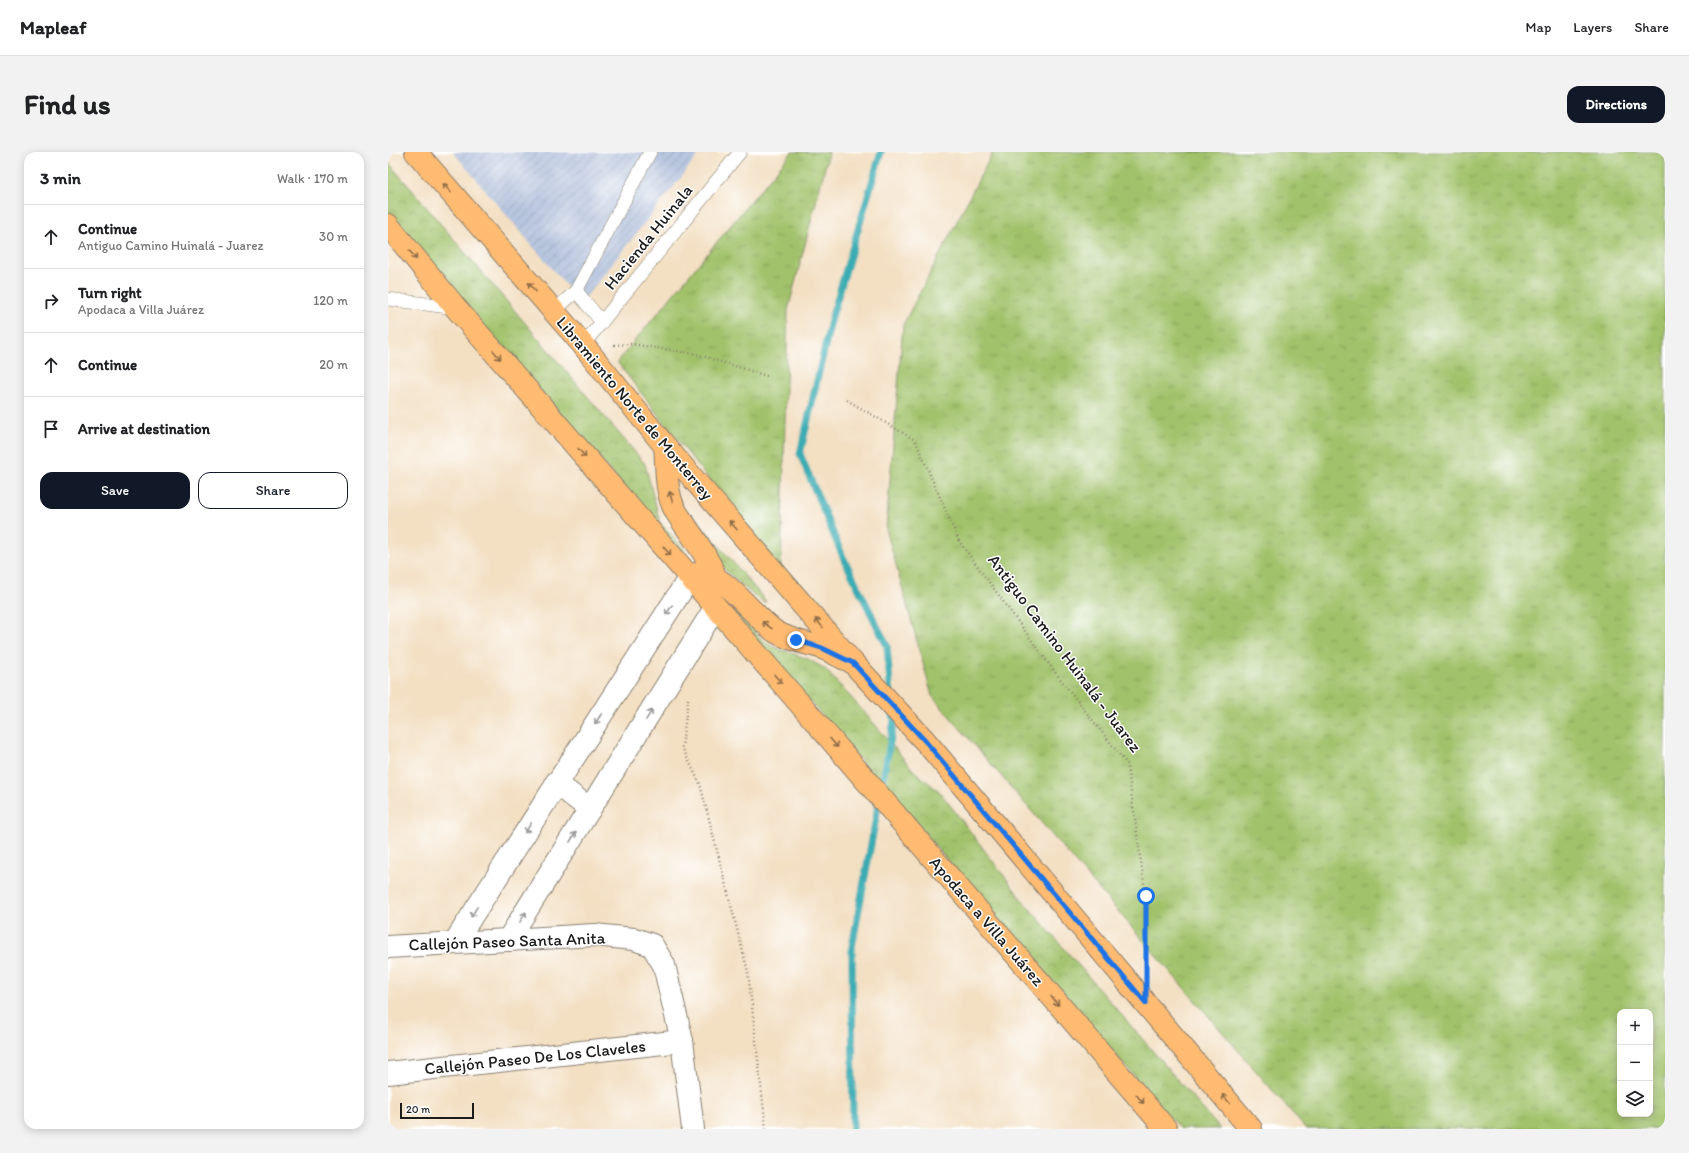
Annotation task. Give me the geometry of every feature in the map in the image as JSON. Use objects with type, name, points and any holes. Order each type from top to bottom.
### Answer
[{"type":"main road","name":"Libramiento Norte de Monterrey","points":[[416,152],[583,345],[665,446],[853,663]]},
{"type":"main road","points":[[392,234],[690,577],[715,608]]},
{"type":"main road","points":[[665,446],[666,473],[671,500],[675,510],[694,539],[716,578],[718,595],[715,608]]},
{"type":"main road","points":[[690,577],[698,573],[716,578],[727,586],[762,622],[777,633],[822,648],[853,663],[926,742],[1251,1129]]},
{"type":"main road","name":"Apodaca a Villa Juárez","points":[[715,608],[808,713],[1166,1129]]},
{"type":"street","points":[[455,942],[690,577]]},
{"type":"street","points":[[508,940],[715,608]]},
{"type":"street","points":[[556,783],[590,809]]},
{"type":"street","name":"Callejón Paseo Santa Anita","points":[[388,947],[594,935],[634,939],[652,945],[664,965],[682,1041],[693,1129]]},
{"type":"street","name":"Callejón Paseo De Los Claveles","points":[[388,1073],[682,1041]]},
{"type":"lane","points":[[554,311],[576,291],[650,152]]},
{"type":"lane","name":"Hacienda Huinala","points":[[583,345],[740,152]]},
{"type":"lane","points":[[576,291],[602,322]]},
{"type":"lane","points":[[388,299],[456,308]]},
{"type":"path","points":[[583,345],[631,344],[696,354],[767,376]]},
{"type":"path","name":"Antiguo Camino Huinalá - Juarez","points":[[847,400],[915,440],[959,541],[1057,676],[1127,764],[1146,896],[1146,1003]]},
{"type":"path","points":[[688,695],[682,747],[700,784],[748,972],[766,1129]]},
{"type":"shaded area","points":[[453,152],[701,152],[581,303]]},
{"type":"green space","points":[[792,152],[829,152],[788,310],[781,572],[617,362]]},
{"type":"green space","points":[[993,152],[1665,152],[1665,1129],[1306,1129],[932,696],[886,529],[903,325]]},
{"type":"green space","points":[[388,162],[645,464],[660,522],[685,550],[683,554],[388,217]]},
{"type":"green space","points":[[692,514],[765,600],[765,603],[748,591],[724,569]]},
{"type":"green space","points":[[727,600],[759,637],[771,646],[808,659],[825,669],[866,714],[914,771],[940,792],[1024,902],[1220,1129],[1180,1129],[723,601]]},
{"type":"waterway","points":[[881,152],[831,320],[800,454],[843,557],[887,646],[891,696]]},
{"type":"waterway","points":[[881,790],[894,721],[893,714]]},
{"type":"waterway","points":[[853,1129],[852,947],[879,801]]},
{"type":"route","points":[[796,640],[822,648],[853,663],[926,742],[1146,1003],[1146,896]]}]
